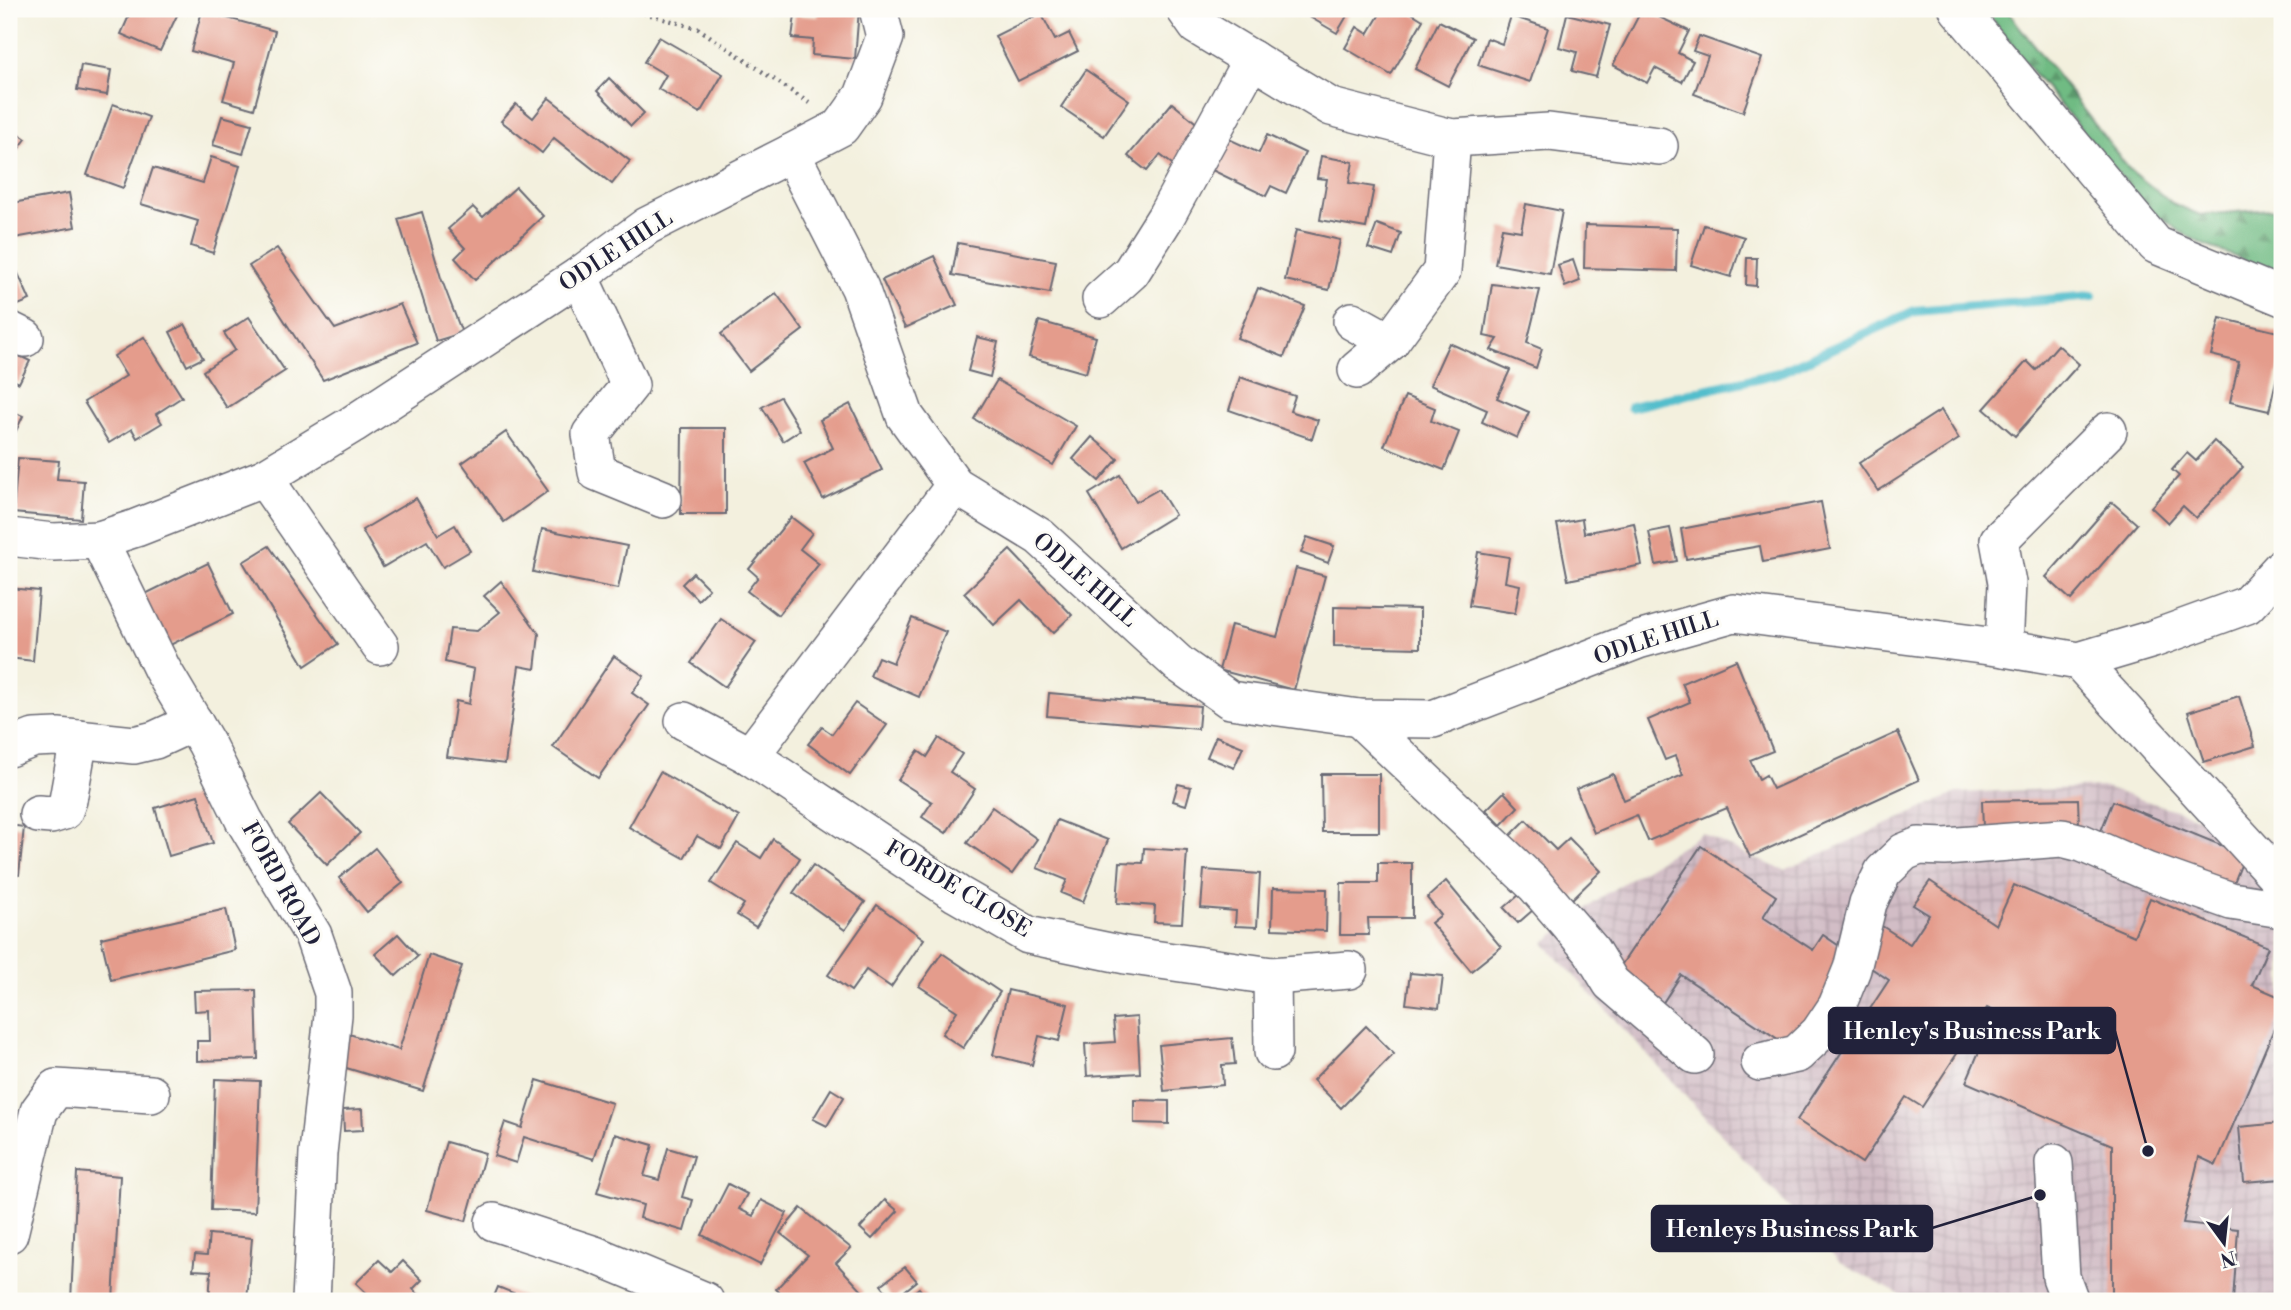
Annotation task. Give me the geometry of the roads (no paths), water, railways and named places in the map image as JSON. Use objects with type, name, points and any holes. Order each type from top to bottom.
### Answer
[{"type":"street","points":[[791,153],[841,127],[863,96],[885,37],[878,9]]},
{"type":"street","points":[[1185,9],[1197,26],[1331,107],[1452,138],[1549,132],[1659,146]]},
{"type":"street","points":[[1958,9],[2156,246],[2282,297]]},
{"type":"street","points":[[1101,299],[1131,272],[1165,218],[1252,59]]},
{"type":"street","points":[[1357,370],[1390,342],[1442,271],[1452,138]]},
{"type":"street","name":"ODLE HILL","points":[[9,537],[53,542],[99,540],[264,478],[353,424],[579,276],[647,226],[791,153],[860,288],[905,416],[954,485],[1040,537],[1179,664],[1230,699],[1359,718],[1433,719],[1638,640],[1734,613],[2004,648],[2079,661],[2153,639],[2247,605],[2282,567]]},
{"type":"street","points":[[579,276],[630,385],[591,434],[597,472],[663,499]]},
{"type":"street","points":[[1352,321],[1390,342]]},
{"type":"street","points":[[2004,648],[2007,583],[1999,540],[2108,431]]},
{"type":"street","points":[[264,478],[380,646]]},
{"type":"street","points":[[750,756],[954,485]]},
{"type":"street","name":"FORD ROAD","points":[[99,540],[162,669],[194,722],[244,820],[313,935],[333,993],[318,1153],[311,1301]]},
{"type":"street","points":[[2079,661],[2282,882]]},
{"type":"street","points":[[1359,718],[1535,885],[1591,950],[1611,983],[1695,1055]]},
{"type":"street","name":"FORDE CLOSE","points":[[684,721],[750,756],[957,894],[1028,935],[1125,956],[1272,976],[1349,970]]},
{"type":"street","points":[[9,748],[34,738],[134,744],[156,740],[194,722]]},
{"type":"street","points":[[38,814],[51,815],[64,811],[79,739]]},
{"type":"street","points":[[1760,1062],[1797,1054],[1819,1033],[1838,1006],[1855,959],[1868,903],[1883,873],[1903,852],[1919,846],[1945,847],[2062,838],[2082,843],[2146,871],[2231,901],[2282,909]]},
{"type":"street","points":[[1272,976],[1273,1052]]},
{"type":"street","points":[[9,1234],[39,1111],[56,1088],[150,1094]]},
{"type":"street","points":[[2054,1163],[2062,1277],[2070,1301]]},
{"type":"street","points":[[494,1222],[595,1255],[705,1301]]},
{"type":"waterway","points":[[1631,407],[1778,373],[1915,311],[2092,296]]},
{"type":"place","name":"Henley's Business Park","points":[[2148,1151]]},
{"type":"place","name":"Henleys Business Park","points":[[2040,1195]]}]
